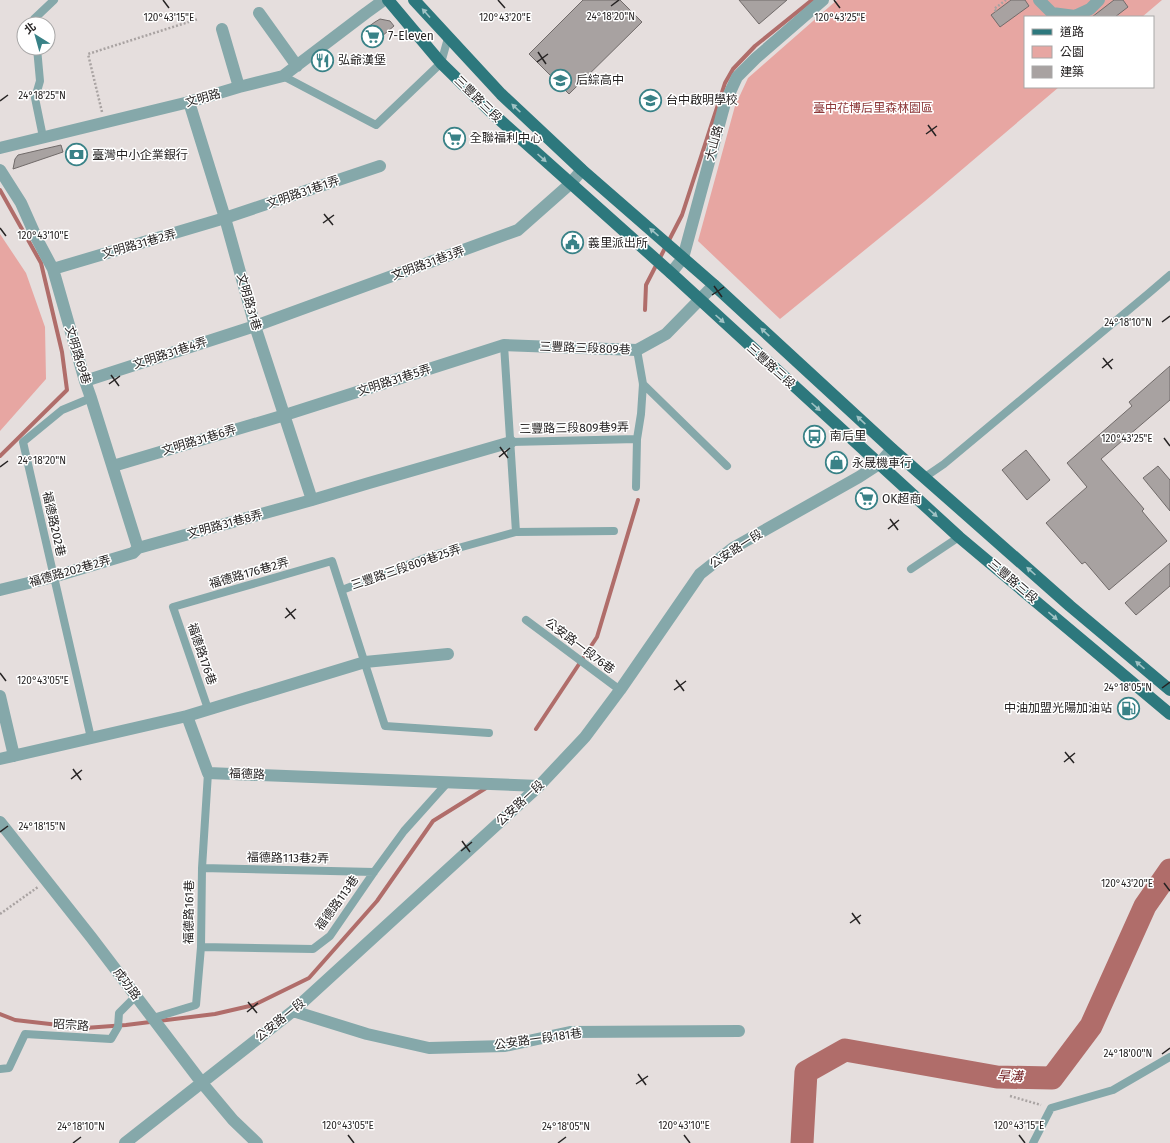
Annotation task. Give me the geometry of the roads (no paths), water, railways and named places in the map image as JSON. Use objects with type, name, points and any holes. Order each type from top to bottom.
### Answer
[{"type":"main road","name":"三豐路三段","points":[[388,0],[441,63],[491,112],[959,537],[1170,714]]},
{"type":"main road","name":"三豐路三段","points":[[414,0],[501,94],[582,170],[714,285],[892,449],[1064,600],[1170,690]]},
{"type":"street","name":"文明路","points":[[0,148],[189,102],[283,76],[384,0]]},
{"type":"street","name":"大山路","points":[[671,274],[683,258],[725,103],[737,77],[756,58],[823,0]]},
{"type":"street","points":[[1039,0],[1052,13],[1076,16],[1090,10],[1099,0]]},
{"type":"street","points":[[259,13],[297,66]]},
{"type":"street","points":[[222,29],[239,87]]},
{"type":"street","name":"文明路31巷","points":[[189,102],[225,218],[255,326],[312,500]]},
{"type":"street","name":"文明路31巷1弄","points":[[225,218],[380,166]]},
{"type":"street","name":"文明路69巷","points":[[0,170],[21,203],[37,239],[53,269],[85,381],[138,548]]},
{"type":"street","name":"文明路31巷3弄","points":[[255,326],[518,230],[570,184],[582,170]]},
{"type":"street","name":"文明路31巷2弄","points":[[53,269],[225,218]]},
{"type":"street","name":"三豐路三段809巷","points":[[504,345],[637,350],[666,334],[714,285]]},
{"type":"street","name":"文明路31巷4弄","points":[[85,381],[255,326]]},
{"type":"street","name":"文明路31巷5弄","points":[[285,415],[504,345]]},
{"type":"street","name":"文明路31巷6弄","points":[[113,466],[285,415]]},
{"type":"street","name":"文明路31巷8弄","points":[[138,548],[312,500],[369,482],[511,442]]},
{"type":"street","name":"公安路一段","points":[[125,1143],[293,1010],[539,786],[586,737],[700,574],[733,548],[859,477],[878,464],[892,449]]},
{"type":"street","name":"福德路202巷2弄","points":[[0,590],[133,553],[138,548]]},
{"type":"street","points":[[0,759],[187,716],[364,662],[448,654]]},
{"type":"street","points":[[0,696],[14,756]]},
{"type":"street","points":[[187,716],[208,773]]},
{"type":"street","name":"福德路","points":[[208,773],[539,786]]},
{"type":"street","name":"成功路","points":[[0,822],[202,1083],[233,1120],[257,1143]]},
{"type":"street","name":"公安路一段181巷","points":[[293,1010],[367,1034],[429,1048],[505,1046],[570,1032],[739,1031]]},
{"type":"lane","points":[[37,16],[54,0]]},
{"type":"lane","points":[[283,76],[376,125],[441,63],[448,38]]},
{"type":"lane","points":[[37,56],[40,81],[35,98],[43,137]]},
{"type":"lane","points":[[925,477],[950,459],[1170,275]]},
{"type":"lane","points":[[504,345],[516,532]]},
{"type":"lane","name":"三豐路三段809巷9弄","points":[[636,487],[637,439],[641,414],[643,384],[637,350]]},
{"type":"lane","points":[[643,384],[727,466]]},
{"type":"lane","name":"福德路202巷","points":[[91,398],[62,410],[23,442],[91,738]]},
{"type":"lane","name":"三豐路三段809巷9弄","points":[[511,442],[637,439]]},
{"type":"lane","name":"三豐路三段809巷25弄","points":[[342,590],[433,555],[516,532],[614,531]]},
{"type":"lane","points":[[911,569],[959,537]]},
{"type":"lane","name":"福德路176巷2弄","points":[[173,607],[332,562],[342,590]]},
{"type":"lane","points":[[342,590],[385,726],[489,733]]},
{"type":"lane","name":"福德路176巷","points":[[173,607],[208,709]]},
{"type":"lane","name":"公安路一段76巷","points":[[526,620],[620,690]]},
{"type":"lane","name":"福德路161巷","points":[[152,1018],[196,1005],[201,947],[202,868],[208,773]]},
{"type":"lane","name":"福德路113巷","points":[[201,947],[313,949],[330,936],[404,831],[448,782]]},
{"type":"lane","name":"福德路113巷2弄","points":[[202,868],[374,872]]},
{"type":"lane","name":"昭宗路","points":[[0,1069],[9,1068],[25,1034],[111,1039],[118,1027],[119,1013],[136,996]]},
{"type":"lane","points":[[1033,1143],[1051,1108],[1113,1090],[1170,1057]]},
{"type":"waterway","points":[[645,310],[646,285],[682,215],[725,83],[733,69],[755,46],[812,0]]},
{"type":"waterway","points":[[0,190],[41,263],[62,352],[67,390],[0,456]]},
{"type":"waterway","points":[[536,729],[597,637],[638,500]]},
{"type":"waterway","points":[[0,1014],[15,1020],[85,1028],[126,1025],[215,1014],[254,1005],[309,978],[377,901],[433,821],[486,788]]},
{"type":"waterway","name":"旱溝","points":[[802,1143],[806,1072],[845,1050],[997,1077],[1052,1078],[1091,1026],[1145,906],[1170,870]]},
{"type":"place","name":"7-Eleven","points":[[372,36]]},
{"type":"place","name":"弘爺漢堡","points":[[323,60]]},
{"type":"place","name":"后綜高中","points":[[560,80]]},
{"type":"place","name":"台中啟明學校","points":[[651,100]]},
{"type":"place","name":"全聯福利中心","points":[[455,138]]},
{"type":"place","name":"臺灣中小企業銀行","points":[[77,155]]},
{"type":"place","name":"義里派出所","points":[[572,243]]},
{"type":"place","name":"南后里","points":[[814,436]]},
{"type":"place","name":"永晟機車行","points":[[836,463]]},
{"type":"place","name":"OK超商","points":[[867,499]]},
{"type":"place","name":"中油加盟光陽加油站","points":[[1128,708]]},
{"type":"park label","name":"臺中花博后里森林園區","points":[[873,108]]}]
